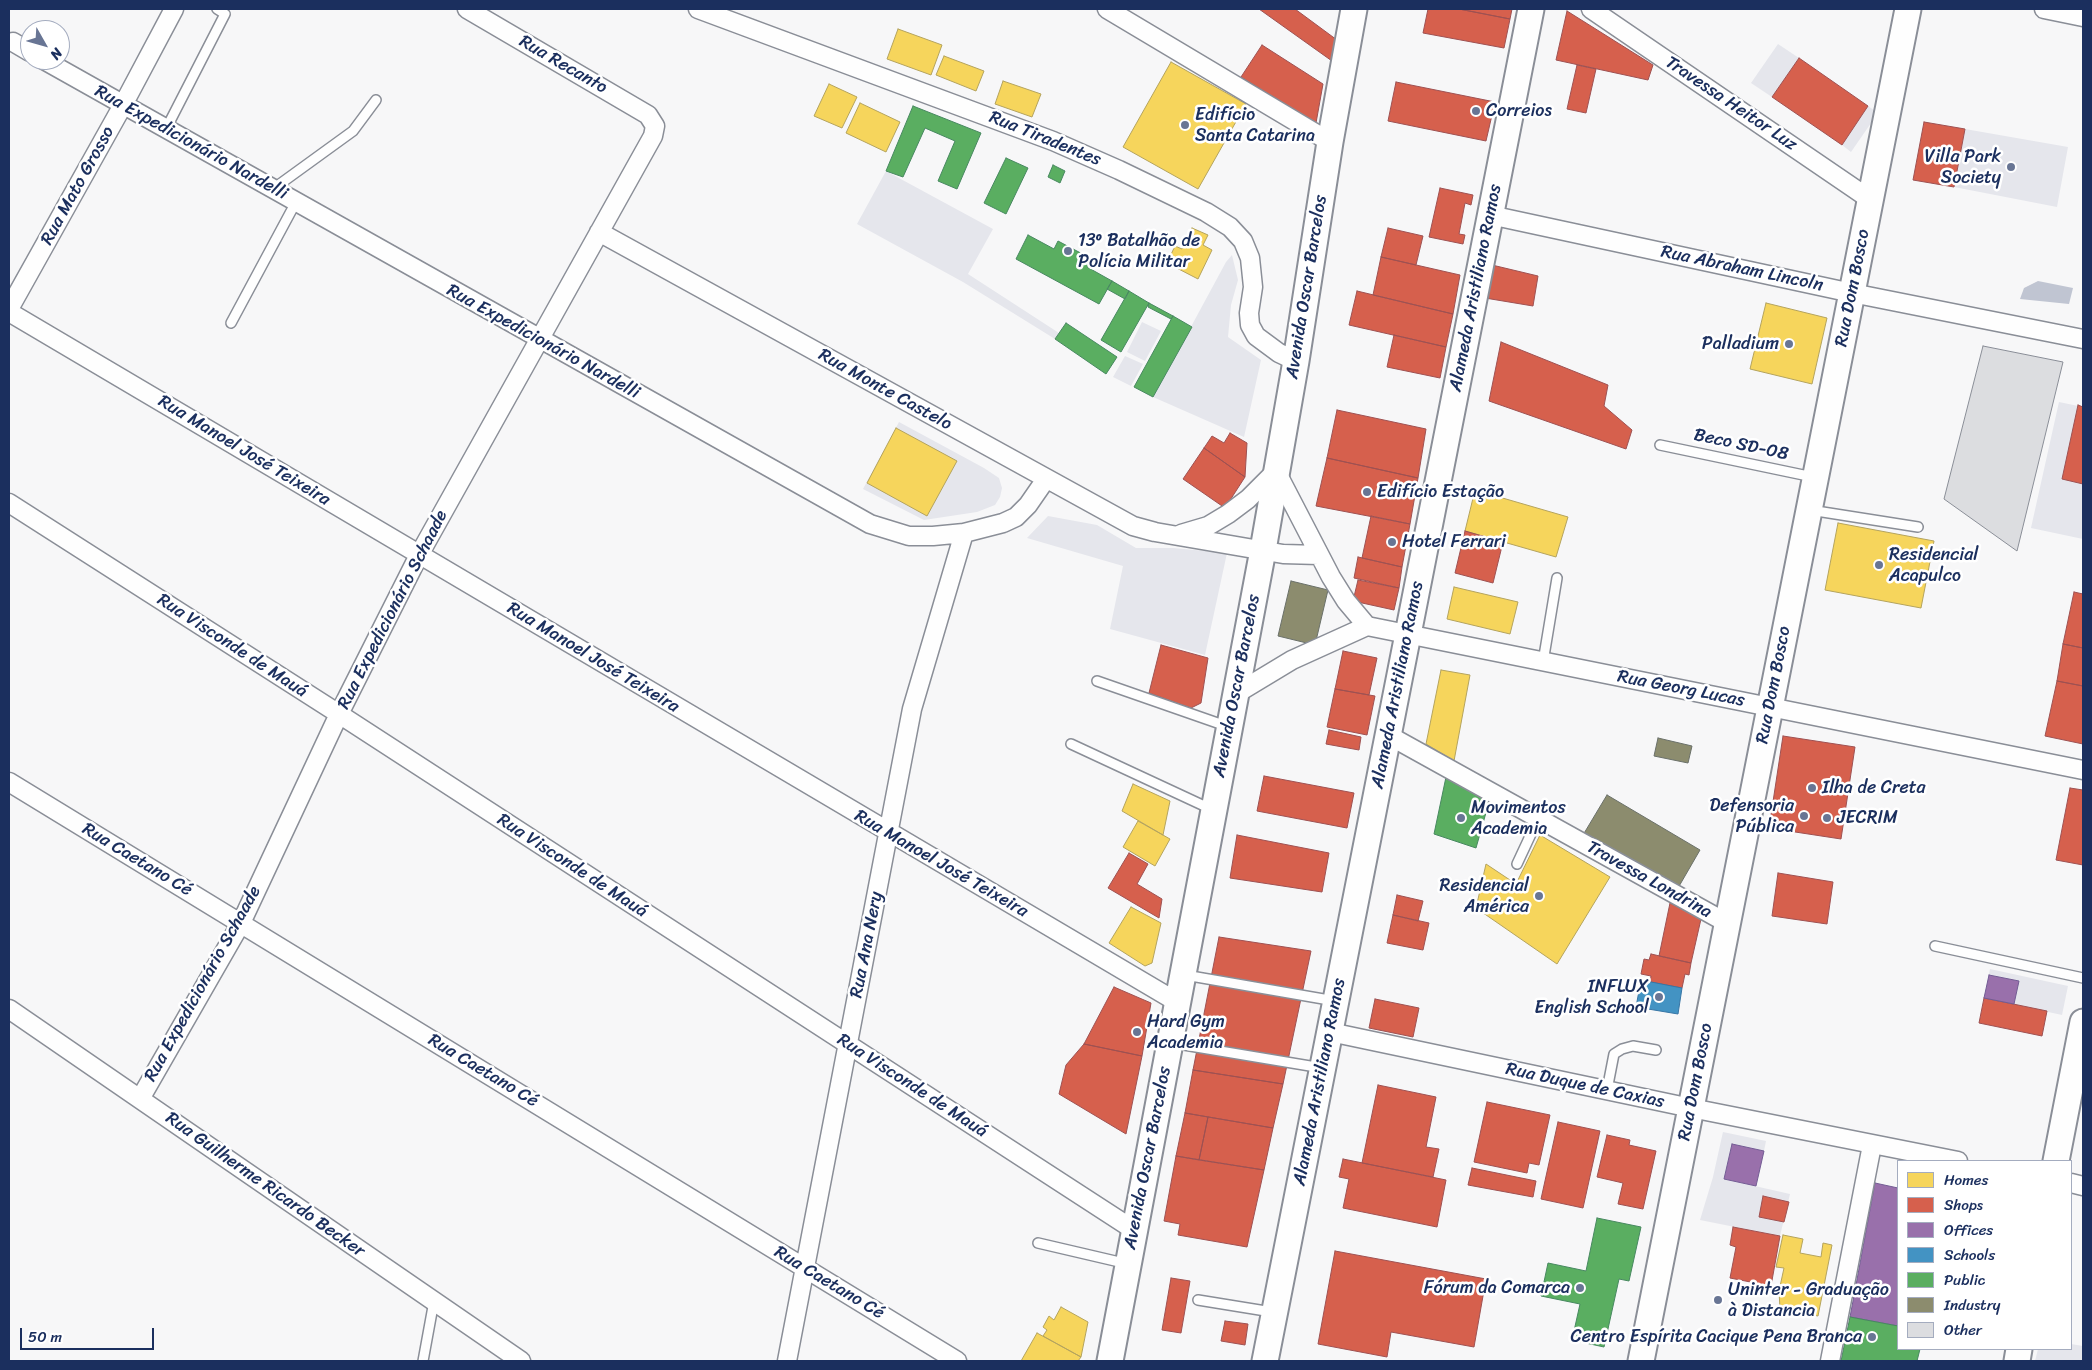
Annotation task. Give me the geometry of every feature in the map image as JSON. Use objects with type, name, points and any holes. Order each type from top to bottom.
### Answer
[{"type":"main road","name":"Avenida Oscar Barcelos","points":[[1110,1361],[1234,695],[1263,550],[1296,361],[1330,142],[1354,9]]},
{"type":"main road","name":"Alameda Aristiliano Ramos","points":[[1265,1361],[1530,9]]},
{"type":"main road","name":"Rua Dom Bosco","points":[[1640,1361],[1908,9]]},
{"type":"main road","points":[[2056,1160],[2083,1022]]},
{"type":"street","name":"Rua Mato Grosso","points":[[9,311],[174,9]]},
{"type":"street","name":"Rua Recanto","points":[[467,9],[648,115],[655,126]]},
{"type":"street","name":"Rua Tiradentes","points":[[698,9],[1052,141],[1128,174],[1206,212],[1230,227],[1243,241],[1250,258],[1253,287],[1249,313],[1250,325],[1256,336],[1278,353],[1296,361]]},
{"type":"street","points":[[1107,9],[1330,142]]},
{"type":"street","name":"Travessa Heitor Luz","points":[[1591,9],[1871,200]]},
{"type":"street","points":[[2044,9],[2083,17]]},
{"type":"street","points":[[13,42],[20,46]]},
{"type":"street","name":"Rua Expedicionário Nardelli","points":[[62,70],[870,524],[909,536],[964,533],[1016,518],[1028,505],[1046,479]]},
{"type":"street","name":"Rua Expedicionário Schaade","points":[[140,1099],[241,923],[339,714],[419,554],[653,136],[655,126]]},
{"type":"street","name":"Rua Abraham Lincoln","points":[[1490,215],[1852,293],[2083,339]]},
{"type":"street","name":"Rua Monte Castelo","points":[[599,232],[1046,479],[1143,530],[1283,554],[1318,555]]},
{"type":"street","name":"Rua Manoel José Teixeira","points":[[9,311],[888,833],[1177,1002]]},
{"type":"street","points":[[1234,695],[1292,660],[1367,626],[1346,601],[1318,555],[1276,471]]},
{"type":"street","name":"Rua Monte Castelo","points":[[1176,535],[1208,526],[1228,514],[1248,499],[1276,471]]},
{"type":"street","name":"Rua Visconde de Mauá","points":[[9,502],[1134,1230]]},
{"type":"street","name":"Rua Ana Nery","points":[[788,1361],[912,709],[964,533]]},
{"type":"street","name":"Rua Georg Lucas","points":[[1367,626],[2083,770]]},
{"type":"street","name":"Travessa Londrina","points":[[1388,735],[1728,923]]},
{"type":"street","name":"Rua Caetano Cé","points":[[9,782],[957,1361]]},
{"type":"street","name":"Rua Guilherme Ricardo Becker","points":[[9,1009],[521,1361]]},
{"type":"street","name":"Rua Duque de Caxias","points":[[1330,1032],[1691,1108],[1953,1160]]},
{"type":"street","points":[[1830,1361],[1872,1145]]},
{"type":"lane","points":[[166,129],[225,14],[217,9]]},
{"type":"lane","points":[[273,189],[353,131],[376,100]]},
{"type":"lane","points":[[231,323],[296,202]]},
{"type":"lane","name":"Beco SD-08","points":[[1660,445],[1816,478]]},
{"type":"lane","points":[[1809,510],[1918,527]]},
{"type":"lane","points":[[1543,662],[1557,578]]},
{"type":"lane","points":[[1098,681],[1229,727]]},
{"type":"lane","points":[[1071,744],[1214,810]]},
{"type":"lane","points":[[1518,864],[1538,819]]},
{"type":"lane","points":[[1936,946],[2083,978]]},
{"type":"lane","points":[[1183,974],[1336,1001]]},
{"type":"lane","points":[[1170,1043],[1323,1068]]},
{"type":"lane","points":[[1607,1090],[1614,1054],[1622,1048],[1633,1046],[1656,1050]]},
{"type":"lane","points":[[1038,1243],[1128,1264]]},
{"type":"lane","points":[[1198,1300],[1274,1312]]},
{"type":"lane","points":[[423,1361],[434,1301]]},
{"type":"shaded area","points":[[1778,44],[1799,58],[1772,97],[1751,83]]},
{"type":"shaded area","points":[[1868,106],[1878,113],[1851,152],[1842,145]]},
{"type":"shaded area","name":"Villa Park Society","points":[[1965,129],[2068,147],[2057,207],[1954,187]]},
{"type":"shaded area","points":[[886,171],[993,229],[968,274],[1059,333],[1055,339],[963,282],[857,224]]},
{"type":"shaded area","points":[[1232,255],[1238,280],[1231,305],[1228,337],[1261,360],[1244,437],[1153,397],[1226,262]]},
{"type":"shaded area","points":[[2038,281],[2073,288],[2069,304],[2020,299],[2024,288]]},
{"type":"shaded area","points":[[1142,322],[1161,331],[1145,361],[1127,352]]},
{"type":"shaded area","points":[[1125,356],[1143,364],[1131,386],[1113,377]]},
{"type":"shaded area","points":[[2059,402],[2083,407],[2083,539],[2031,528]]},
{"type":"shaded area","points":[[899,422],[999,478],[1002,488],[1000,497],[995,505],[977,512],[924,520],[863,489]]},
{"type":"shaded area","points":[[1048,516],[1097,525],[1136,548],[1173,548],[1227,553],[1205,655],[1110,629],[1123,566],[1027,538]]},
{"type":"shaded area","points":[[1990,969],[2068,986],[2062,1015],[1984,998]]},
{"type":"shaded area","points":[[1723,1132],[1766,1141],[1764,1151],[1732,1144],[1724,1179],[1790,1194],[1780,1236],[1700,1220],[1713,1177]]},
{"type":"shaded area","points":[[2072,1344],[2083,1346],[2083,1361],[2035,1361],[2038,1350],[2072,1350]]},
{"type":"building: Homes","points":[[898,29],[942,45],[931,75],[887,59]]},
{"type":"building: Homes","points":[[944,56],[984,71],[976,91],[936,75]]},
{"type":"building: Homes","name":"Edifício Santa Catarina","points":[[1171,62],[1246,104],[1198,189],[1123,147]]},
{"type":"building: Homes","points":[[1003,81],[1041,94],[1032,117],[995,104]]},
{"type":"building: Homes","points":[[829,84],[857,97],[842,128],[814,116]]},
{"type":"building: Homes","points":[[860,103],[900,122],[886,152],[846,133]]},
{"type":"building: Homes","points":[[1192,228],[1208,235],[1203,245],[1212,250],[1198,279],[1167,263],[1175,246],[1182,249]]},
{"type":"building: Homes","name":"Palladium","points":[[1766,303],[1827,318],[1812,384],[1750,369]]},
{"type":"building: Homes","points":[[896,428],[957,461],[927,516],[867,483]]},
{"type":"building: Homes","points":[[1475,490],[1568,517],[1556,557],[1465,531]]},
{"type":"building: Homes","name":"Residencial Acapulco","points":[[1838,523],[1934,541],[1921,608],[1825,590]]},
{"type":"building: Homes","points":[[1454,587],[1518,602],[1510,634],[1447,619]]},
{"type":"building: Homes","points":[[1441,670],[1470,675],[1454,761],[1426,744]]},
{"type":"building: Homes","points":[[1133,784],[1170,801],[1163,835],[1122,811]]},
{"type":"building: Homes","points":[[1138,821],[1170,839],[1155,866],[1123,847]]},
{"type":"building: Homes","name":"Residencial América","points":[[1540,835],[1610,877],[1557,964],[1476,908],[1486,864],[1516,884]]},
{"type":"building: Homes","points":[[1131,907],[1161,923],[1152,963],[1145,966],[1109,943]]},
{"type":"building: Homes","points":[[1783,1235],[1803,1239],[1800,1253],[1821,1257],[1823,1243],[1832,1245],[1818,1316],[1780,1309],[1779,1291],[1784,1268],[1776,1267]]},
{"type":"building: Homes","points":[[1061,1307],[1088,1322],[1081,1357],[1043,1336],[1047,1330],[1043,1327],[1049,1316],[1054,1320]]},
{"type":"building: Homes","points":[[1037,1333],[1081,1357],[1078,1361],[1021,1361]]},
{"type":"building: Shops","points":[[1259,9],[1295,9],[1337,40],[1332,61]]},
{"type":"building: Shops","points":[[1428,9],[1459,9],[1510,19],[1504,48],[1423,33]]},
{"type":"building: Shops","points":[[1459,9],[1512,9],[1510,19]]},
{"type":"building: Shops","points":[[1567,11],[1653,65],[1648,80],[1556,60]]},
{"type":"building: Shops","points":[[1262,45],[1323,84],[1316,123],[1241,77]]},
{"type":"building: Shops","points":[[1799,58],[1868,106],[1842,145],[1772,97]]},
{"type":"building: Shops","points":[[1577,65],[1596,69],[1586,113],[1567,109]]},
{"type":"building: Shops","points":[[1396,82],[1495,102],[1486,141],[1388,121]]},
{"type":"building: Shops","points":[[1924,122],[1965,129],[1954,187],[1913,180]]},
{"type":"building: Shops","points":[[1440,188],[1473,195],[1471,205],[1465,203],[1459,234],[1465,235],[1463,244],[1429,237]]},
{"type":"building: Shops","points":[[1388,228],[1423,236],[1416,265],[1381,257]]},
{"type":"building: Shops","points":[[1381,257],[1460,275],[1453,314],[1373,295]]},
{"type":"building: Shops","points":[[1492,265],[1538,276],[1533,306],[1485,298]]},
{"type":"building: Shops","points":[[1357,291],[1453,314],[1446,347],[1349,325]]},
{"type":"building: Shops","points":[[1394,335],[1446,347],[1440,378],[1387,367]]},
{"type":"building: Shops","points":[[1501,342],[1608,385],[1604,406],[1632,430],[1626,449],[1489,401]]},
{"type":"building: Shops","points":[[2078,405],[2083,407],[2083,484],[2062,479]]},
{"type":"building: Shops","points":[[1337,410],[1426,429],[1418,478],[1327,458]]},
{"type":"building: Shops","points":[[1230,433],[1247,443],[1245,477],[1204,448],[1212,436],[1224,443]]},
{"type":"building: Shops","points":[[1204,448],[1245,477],[1225,508],[1183,479]]},
{"type":"building: Shops","name":"Edifício Estação","points":[[1327,458],[1418,478],[1410,524],[1316,506]]},
{"type":"building: Shops","points":[[1371,516],[1410,524],[1402,567],[1362,558]]},
{"type":"building: Shops","points":[[1465,531],[1503,542],[1493,583],[1455,573]]},
{"type":"building: Shops","points":[[1358,557],[1402,567],[1399,588],[1354,578]]},
{"type":"building: Shops","points":[[1358,580],[1399,588],[1394,610],[1353,601]]},
{"type":"building: Shops","points":[[2074,592],[2083,594],[2083,648],[2063,644]]},
{"type":"building: Shops","points":[[2063,644],[2083,648],[2083,686],[2057,681]]},
{"type":"building: Shops","points":[[1161,645],[1208,658],[1201,703],[1191,708],[1149,693]]},
{"type":"building: Shops","points":[[1343,651],[1377,658],[1369,695],[1335,689]]},
{"type":"building: Shops","points":[[2057,681],[2083,686],[2083,744],[2045,736]]},
{"type":"building: Shops","points":[[1335,689],[1375,696],[1367,735],[1327,727]]},
{"type":"building: Shops","points":[[1329,730],[1361,737],[1359,750],[1326,744]]},
{"type":"building: Shops","name":"Ilha de Creta","points":[[1783,736],[1855,747],[1841,839],[1769,828]]},
{"type":"building: Shops","points":[[1264,776],[1354,793],[1347,828],[1257,811]]},
{"type":"building: Shops","points":[[2070,788],[2083,790],[2083,865],[2056,860]]},
{"type":"building: Shops","points":[[1237,835],[1329,853],[1322,892],[1230,878]]},
{"type":"building: Shops","points":[[1129,853],[1148,864],[1137,884],[1162,899],[1159,918],[1108,888]]},
{"type":"building: Shops","points":[[1778,873],[1833,882],[1827,924],[1772,916]]},
{"type":"building: Shops","points":[[1397,895],[1423,901],[1418,921],[1393,915]]},
{"type":"building: Shops","points":[[1670,903],[1701,919],[1691,963],[1659,956]]},
{"type":"building: Shops","points":[[1393,915],[1429,923],[1423,950],[1387,943]]},
{"type":"building: Shops","points":[[1219,937],[1311,951],[1283,1084],[1193,1070]]},
{"type":"building: Shops","points":[[1651,954],[1691,963],[1689,975],[1685,974],[1682,988],[1650,982],[1651,976],[1641,974],[1644,959],[1649,960]]},
{"type":"building: Shops","points":[[1114,987],[1151,1003],[1142,1056],[1084,1044]]},
{"type":"building: Shops","points":[[1984,998],[2047,1011],[2042,1036],[1979,1023]]},
{"type":"building: Shops","points":[[1375,999],[1419,1008],[1413,1037],[1369,1028]]},
{"type":"building: Shops","points":[[1084,1044],[1142,1056],[1126,1134],[1059,1094],[1066,1065]]},
{"type":"building: Shops","points":[[1193,1070],[1283,1084],[1273,1128],[1185,1113]]},
{"type":"building: Shops","points":[[1378,1085],[1436,1097],[1426,1147],[1439,1149],[1433,1177],[1362,1163]]},
{"type":"building: Shops","points":[[1487,1102],[1550,1115],[1539,1165],[1529,1163],[1527,1173],[1474,1162]]},
{"type":"building: Shops","points":[[1185,1113],[1208,1117],[1199,1160],[1176,1156]]},
{"type":"building: Shops","points":[[1208,1117],[1273,1128],[1264,1170],[1199,1160]]},
{"type":"building: Shops","points":[[1558,1122],[1600,1131],[1583,1208],[1541,1199]]},
{"type":"building: Shops","points":[[1607,1135],[1630,1140],[1629,1145],[1656,1151],[1643,1209],[1618,1204],[1623,1183],[1597,1177]]},
{"type":"building: Shops","points":[[1176,1156],[1264,1170],[1247,1247],[1178,1235],[1180,1224],[1164,1221]]},
{"type":"building: Shops","points":[[1343,1159],[1446,1180],[1437,1227],[1343,1208],[1349,1179],[1339,1177]]},
{"type":"building: Shops","points":[[1472,1168],[1536,1181],[1533,1197],[1468,1185]]},
{"type":"building: Shops","points":[[1763,1196],[1789,1202],[1784,1222],[1759,1217]]},
{"type":"building: Shops","points":[[1733,1227],[1780,1236],[1771,1286],[1730,1278],[1736,1247],[1730,1245]]},
{"type":"building: Shops","points":[[1335,1251],[1486,1279],[1474,1347],[1391,1332],[1387,1357],[1318,1344]]},
{"type":"building: Shops","points":[[1171,1278],[1190,1281],[1181,1333],[1162,1330]]},
{"type":"building: Shops","points":[[1225,1321],[1248,1324],[1245,1345],[1221,1341]]},
{"type":"building: Offices","points":[[1989,975],[2019,981],[2014,1004],[1984,998]]},
{"type":"building: Offices","points":[[1732,1144],[1764,1151],[1756,1186],[1724,1179]]},
{"type":"building: Offices","points":[[1875,1183],[1897,1188],[1897,1326],[1850,1317]]},
{"type":"building: Schools","name":"INFLUX English School","points":[[1641,980],[1682,988],[1678,1014],[1636,1007]]},
{"type":"building: Public","points":[[913,106],[981,133],[957,189],[938,181],[955,141],[925,128],[903,177],[886,171]]},
{"type":"building: Public","points":[[1006,158],[1028,168],[1006,214],[984,203]]},
{"type":"building: Public","points":[[1053,165],[1065,171],[1060,183],[1048,177]]},
{"type":"building: Public","points":[[1028,235],[1054,249],[1058,241],[1092,259],[1087,267],[1112,281],[1099,304],[1016,259]]},
{"type":"building: Public","points":[[1112,281],[1129,291],[1125,299],[1107,289]]},
{"type":"building: Public","points":[[1129,291],[1149,303],[1121,352],[1101,340]]},
{"type":"building: Public","points":[[1149,303],[1173,316],[1171,319],[1148,307]]},
{"type":"building: Public","points":[[1173,316],[1192,327],[1153,397],[1134,387]]},
{"type":"building: Public","points":[[1066,323],[1117,357],[1106,374],[1055,339]]},
{"type":"building: Public","name":"Movimentos Academia","points":[[1446,777],[1489,802],[1476,848],[1434,834]]},
{"type":"building: Public","name":"Fórum da Comarca","points":[[1597,1218],[1641,1227],[1629,1281],[1619,1279],[1604,1347],[1572,1340],[1580,1304],[1541,1296],[1548,1263],[1586,1271]]},
{"type":"building: Public","name":"Centro Espírita Cacique Pena Branca","points":[[1850,1317],[1897,1326],[1897,1350],[1920,1350],[1917,1361],[1841,1361]]},
{"type":"building: Industry","points":[[1291,581],[1328,590],[1315,645],[1278,636]]},
{"type":"building: Industry","points":[[1658,738],[1692,746],[1688,763],[1654,756]]},
{"type":"building: Industry","points":[[1607,795],[1700,850],[1678,888],[1583,835]]},
{"type":"building: Other","points":[[1983,346],[2063,362],[2017,551],[1944,499]]},
{"type":"place","name":"Correios","points":[[1476,111]]},
{"type":"place","name":"Edifício Santa Catarina","points":[[1185,125]]},
{"type":"place","name":"Villa Park Society","points":[[2011,167]]},
{"type":"place","name":"13º Batalhão de Polícia Militar","points":[[1068,251]]},
{"type":"place","name":"Palladium","points":[[1789,344]]},
{"type":"place","name":"Edifício Estação","points":[[1367,492]]},
{"type":"place","name":"Hotel Ferrari","points":[[1392,542]]},
{"type":"place","name":"Residencial Acapulco","points":[[1879,565]]},
{"type":"place","name":"Ilha de Creta","points":[[1812,788]]},
{"type":"place","name":"Defensoria Pública","points":[[1804,816]]},
{"type":"place","name":"Movimentos Academia","points":[[1461,818]]},
{"type":"place","name":"JECRIM","points":[[1827,818]]},
{"type":"place","name":"Residencial América","points":[[1539,896]]},
{"type":"place","name":"INFLUX English School","points":[[1659,997]]},
{"type":"place","name":"Hard Gym Academia","points":[[1137,1032]]},
{"type":"place","name":"Fórum da Comarca","points":[[1580,1288]]},
{"type":"place","name":"Uninter - Graduação à Distancia","points":[[1718,1300]]},
{"type":"place","name":"Centro Espírita Cacique Pena Branca","points":[[1872,1337]]}]
